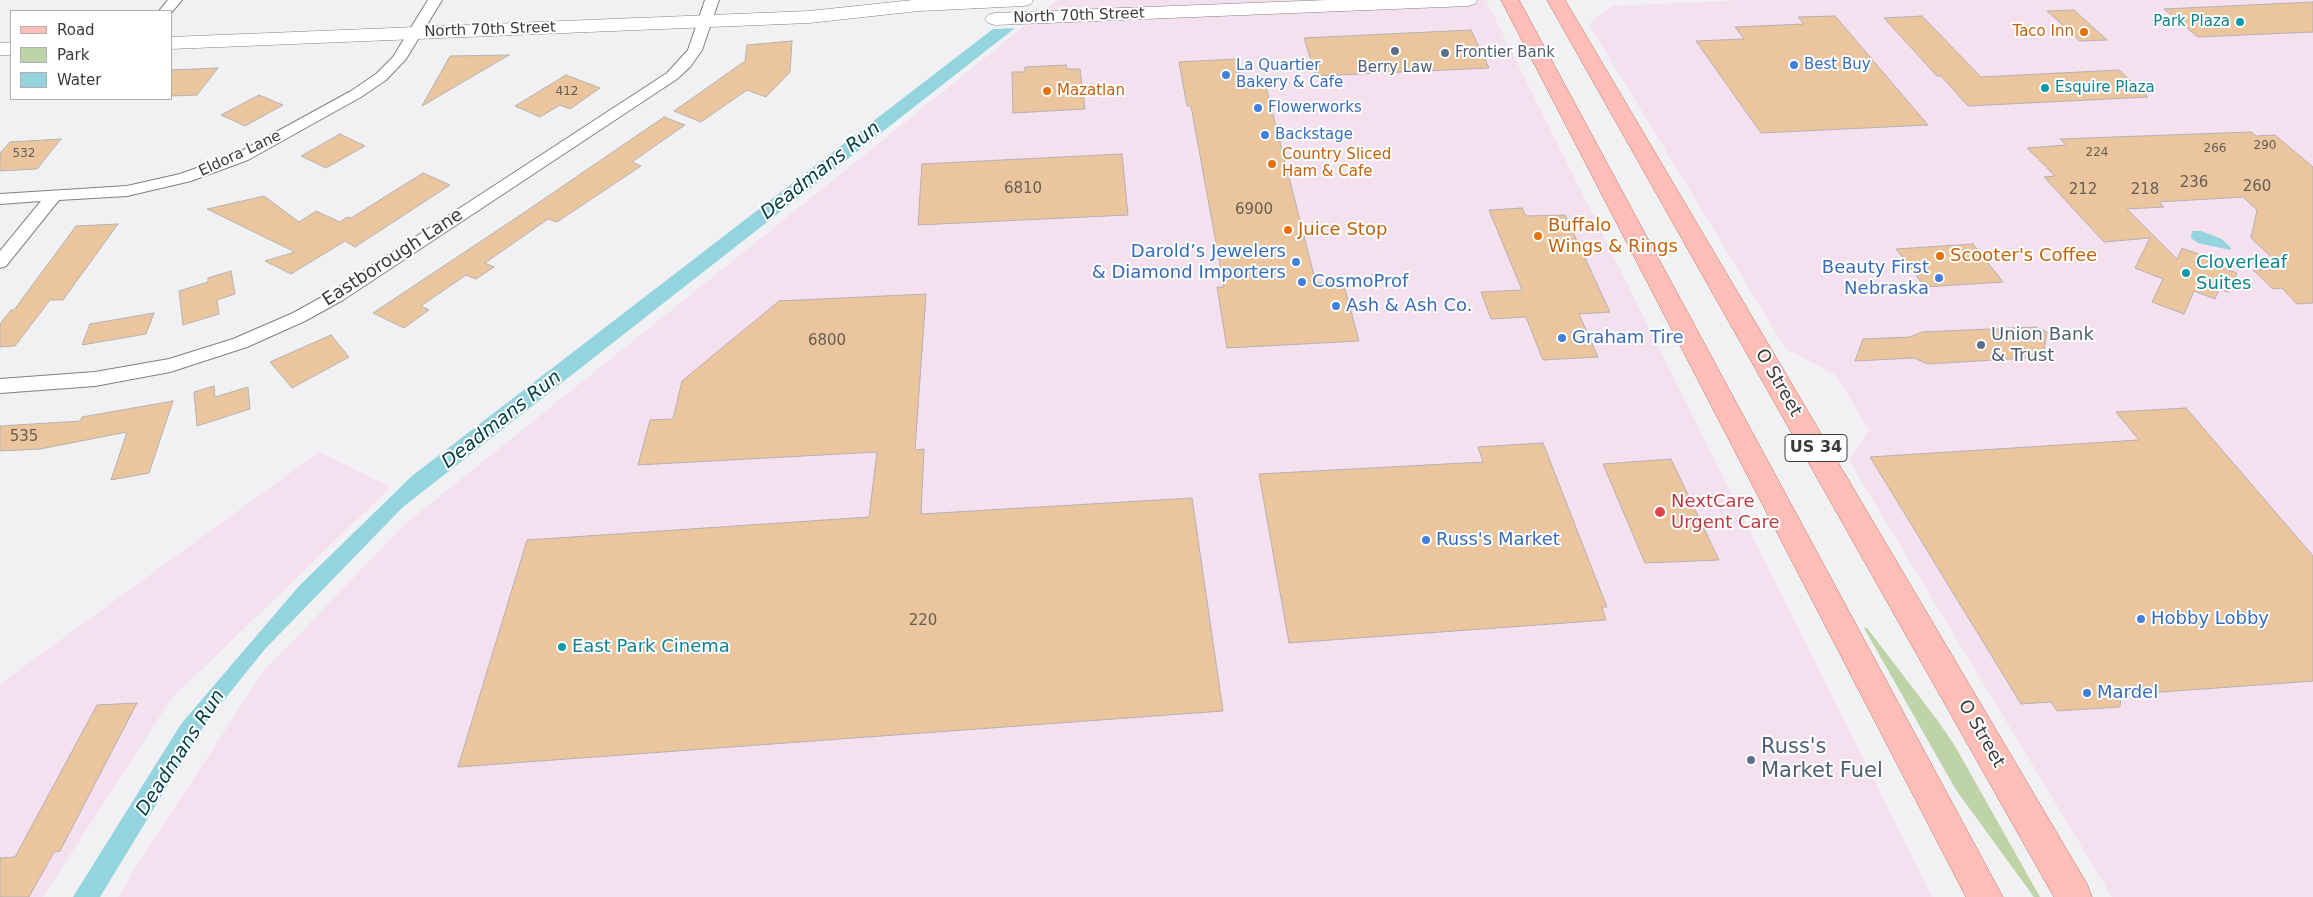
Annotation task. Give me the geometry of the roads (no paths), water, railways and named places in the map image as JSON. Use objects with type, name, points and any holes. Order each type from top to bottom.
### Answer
[{"type":"main road","name":"North 70th Street","points":[[172,43],[809,17],[919,5],[1024,0]]},
{"type":"main road","name":"North 70th Street","points":[[809,17],[864,21],[973,19],[1468,0]]},
{"type":"main road","name":"US 34","points":[[1510,0],[1985,897]]},
{"type":"main road","name":"O Street","points":[[1556,0],[2074,897]]},
{"type":"street","points":[[167,10],[175,0]]},
{"type":"street","name":"Eldora Lane","points":[[0,199],[112,193],[156,186],[199,174],[242,157],[374,83],[394,65],[434,0]]},
{"type":"street","name":"Eastborough Lane","points":[[0,386],[96,380],[170,364],[240,343],[299,317],[338,296],[672,76],[695,50],[712,0]]},
{"type":"street","points":[[0,262],[53,197]]},
{"type":"water","name":"Deadmans Run","points":[[1015,28],[403,507],[265,649],[207,721],[100,897],[73,897],[181,724],[299,586],[412,476],[993,29]]},
{"type":"water","points":[[2192,231],[2201,231],[2222,239],[2231,248],[2230,250],[2198,243],[2191,238]]},
{"type":"place","name":"Park Plaza","points":[[2240,22]]},
{"type":"place","name":"Taco Inn","points":[[2084,32]]},
{"type":"place","name":"Berry Law","points":[[1395,51]]},
{"type":"place","name":"Frontier Bank","points":[[1445,53]]},
{"type":"place","name":"Best Buy","points":[[1794,65]]},
{"type":"place","name":"La Quartier Bakery & Cafe","points":[[1226,75]]},
{"type":"place","name":"Esquire Plaza","points":[[2045,88]]},
{"type":"place","name":"Mazatlan","points":[[1047,91]]},
{"type":"place","name":"Flowerworks","points":[[1258,108]]},
{"type":"place","name":"Backstage","points":[[1265,135]]},
{"type":"place","name":"Country Sliced Ham & Cafe","points":[[1272,164]]},
{"type":"place","name":"Juice Stop","points":[[1288,230]]},
{"type":"place","name":"Buffalo Wings & Rings","points":[[1538,236]]},
{"type":"place","name":"Scooter's Coffee","points":[[1940,256]]},
{"type":"place","name":"Darold’s Jewelers & Diamond Importers","points":[[1296,262]]},
{"type":"place","name":"Cloverleaf Suites","points":[[2186,273]]},
{"type":"place","name":"Beauty First Nebraska","points":[[1939,278]]},
{"type":"place","name":"CosmoProf","points":[[1302,282]]},
{"type":"place","name":"Ash & Ash Co.","points":[[1336,306]]},
{"type":"place","name":"Graham Tire","points":[[1562,338]]},
{"type":"place","name":"Union Bank & Trust","points":[[1981,345]]},
{"type":"place","name":"NextCare Urgent Care","points":[[1660,512]]},
{"type":"place","name":"Russ's Market","points":[[1426,540]]},
{"type":"place","name":"Hobby Lobby","points":[[2141,619]]},
{"type":"place","name":"East Park Cinema","points":[[562,647]]},
{"type":"place","name":"Mardel","points":[[2087,693]]},
{"type":"place","name":"Russ's Market Fuel","points":[[1751,760]]}]
